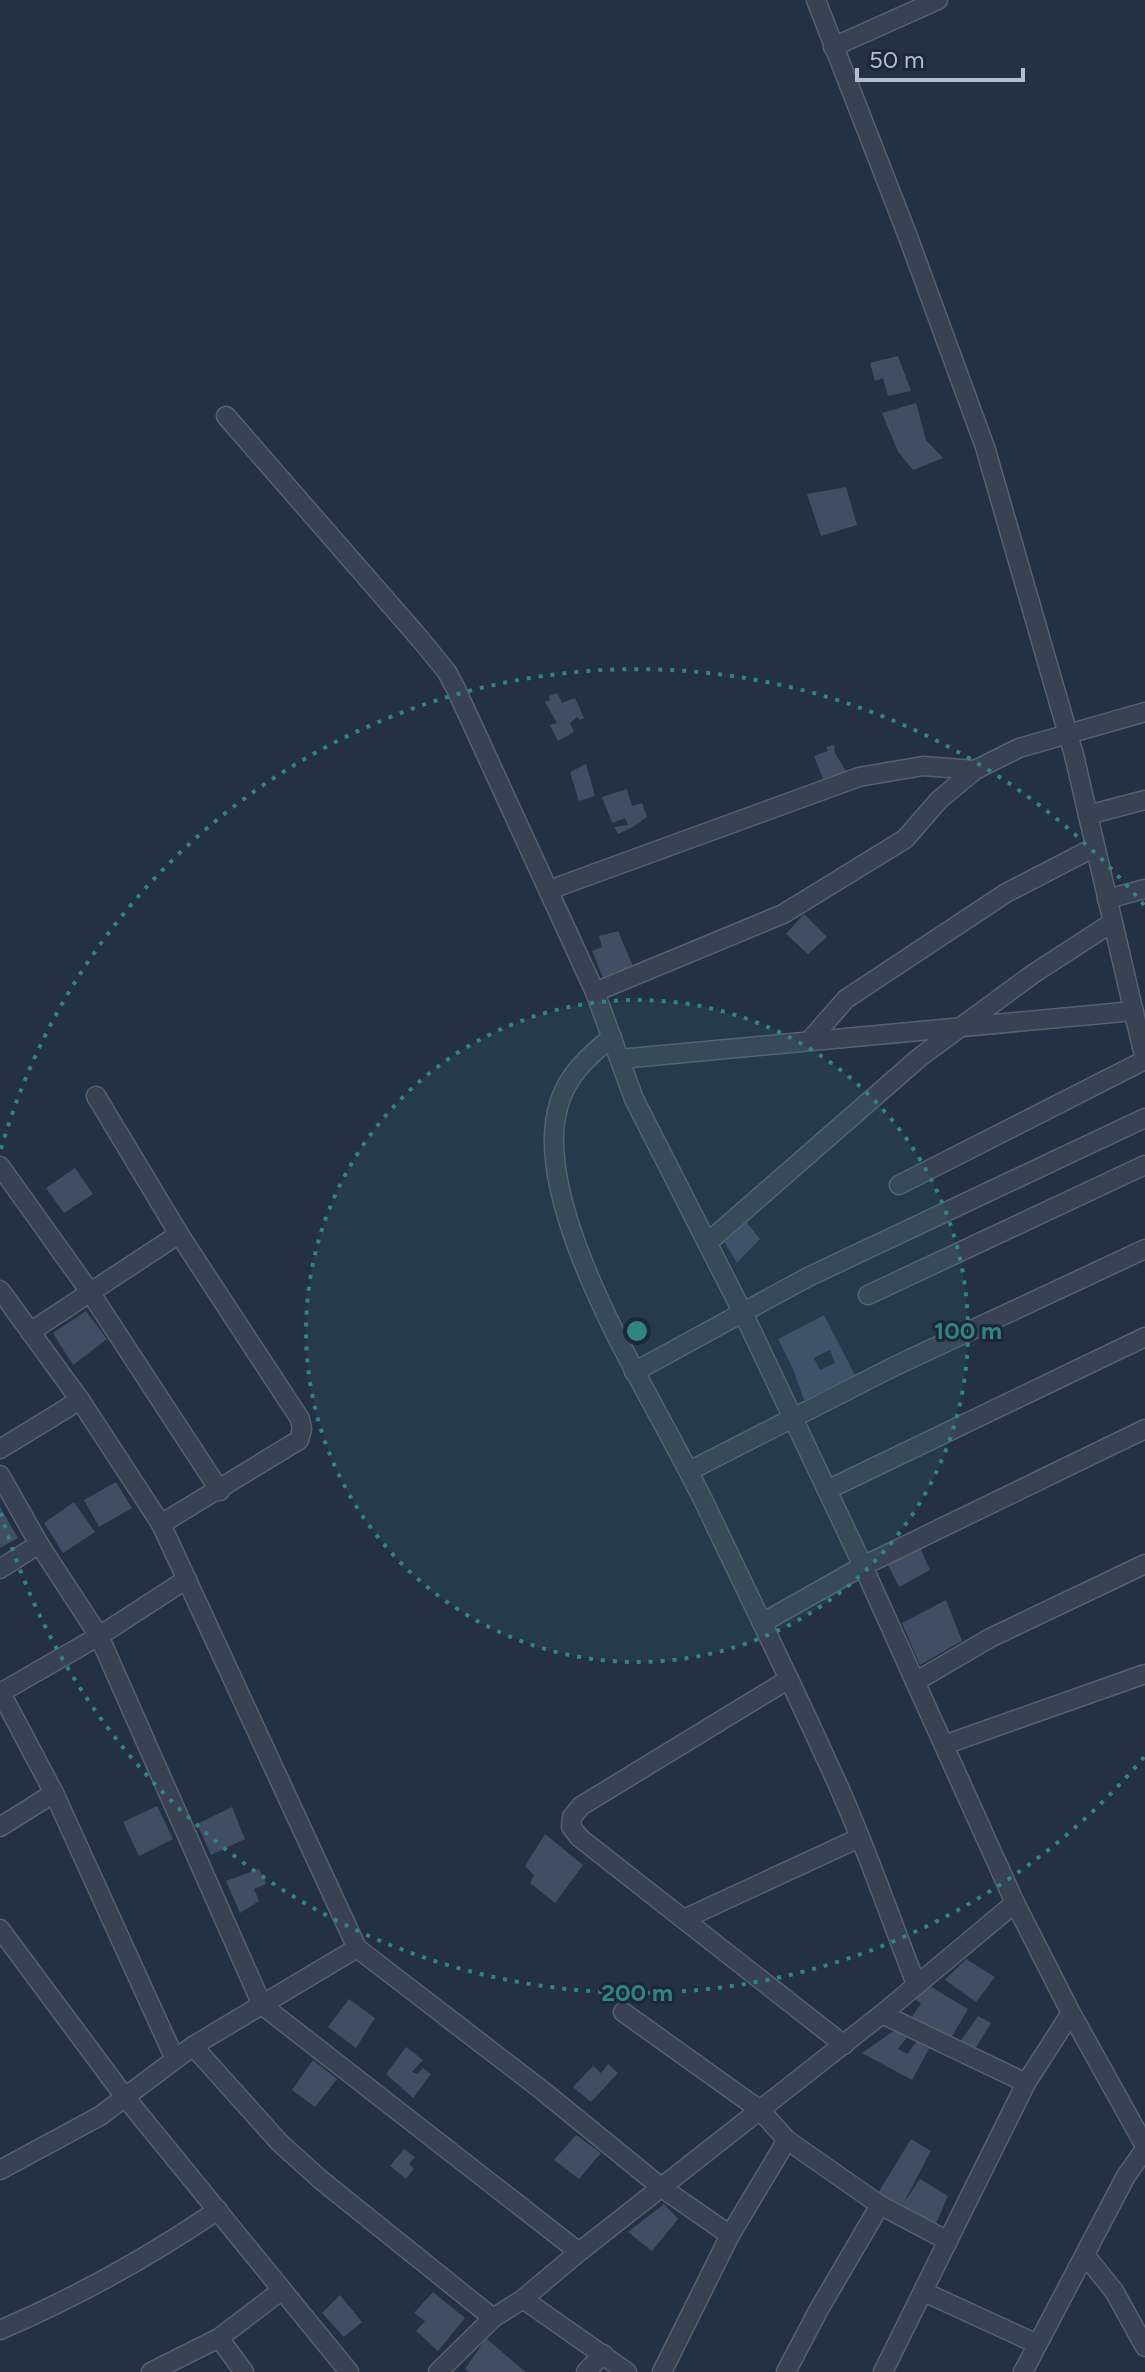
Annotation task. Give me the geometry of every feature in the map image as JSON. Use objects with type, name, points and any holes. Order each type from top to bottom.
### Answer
[{"type":"street","points":[[816,0],[985,447],[1068,734],[1145,1060],[899,1185]]},
{"type":"street","points":[[833,47],[938,0]]},
{"type":"street","points":[[226,416],[447,672],[595,992],[634,1099],[744,1313],[863,1566],[1015,1903],[1145,2148],[1126,2176],[1023,2372]]},
{"type":"street","points":[[595,992],[783,914],[905,839],[939,800],[975,770],[1019,748],[1145,712]]},
{"type":"street","points":[[549,890],[859,777],[923,766],[975,770]]},
{"type":"street","points":[[1088,815],[1145,800]]},
{"type":"street","points":[[810,1040],[846,999],[1006,893],[1095,847]]},
{"type":"street","points":[[1107,899],[1145,889]]},
{"type":"street","points":[[707,1243],[920,1057],[1033,974],[1113,922]]},
{"type":"street","points":[[620,1059],[1134,1011]]},
{"type":"street","points":[[612,1037],[583,1060],[561,1097],[553,1136],[558,1179],[568,1222],[597,1300],[689,1471],[843,1795],[916,1984]]},
{"type":"street","points":[[96,1096],[179,1234],[300,1419],[302,1429],[299,1440],[220,1491],[161,1524]]},
{"type":"street","points":[[634,1372],[808,1277],[1145,1118]]},
{"type":"street","points":[[868,1295],[1145,1165]]},
{"type":"street","points":[[0,1166],[90,1292],[220,1491]]},
{"type":"street","points":[[30,1332],[179,1234]]},
{"type":"street","points":[[689,1471],[893,1367],[1145,1249]]},
{"type":"street","points":[[0,1290],[80,1400],[161,1524],[357,1948],[543,2091],[662,2188],[730,2235]]},
{"type":"street","points":[[827,1490],[1145,1337]]},
{"type":"street","points":[[0,1449],[80,1400]]},
{"type":"street","points":[[762,1623],[863,1566],[1145,1429]]},
{"type":"street","points":[[0,1475],[39,1544],[99,1636],[262,2005],[579,2252]]},
{"type":"street","points":[[0,1569],[39,1544]]},
{"type":"street","points":[[915,1682],[990,1638],[1145,1564]]},
{"type":"street","points":[[175,2059],[54,1793],[0,1693],[99,1636],[187,1579]]},
{"type":"street","points":[[944,1745],[1145,1674]]},
{"type":"street","points":[[789,1679],[581,1806],[572,1817],[571,1827],[580,1838],[844,2045]]},
{"type":"street","points":[[0,1827],[54,1793]]},
{"type":"street","points":[[684,1919],[859,1838]]},
{"type":"street","points":[[441,2371],[493,2318],[523,2299],[844,2045],[1015,1903]]},
{"type":"street","points":[[0,1929],[125,2097],[349,2372]]},
{"type":"street","points":[[0,2170],[100,2116],[193,2046],[357,1948]]},
{"type":"street","points":[[623,2012],[760,2110],[787,2140],[880,2205],[948,2241]]},
{"type":"street","points":[[883,2372],[1026,2083],[1071,2013]]},
{"type":"street","points":[[882,2014],[1026,2083]]},
{"type":"street","points":[[193,2046],[279,2142],[321,2180],[493,2318]]},
{"type":"street","points":[[662,2372],[730,2235],[787,2140]]},
{"type":"street","points":[[786,2372],[880,2205]]},
{"type":"street","points":[[0,2330],[99,2283],[158,2250],[218,2210]]},
{"type":"street","points":[[1085,2255],[1114,2291],[1145,2347]]},
{"type":"street","points":[[155,2371],[219,2338],[282,2290]]},
{"type":"street","points":[[924,2292],[1037,2344]]},
{"type":"street","points":[[523,2299],[627,2372]]},
{"type":"street","points":[[219,2338],[244,2372]]},
{"type":"street","points":[[586,2372],[603,2354]]},
{"type":"building","points":[[898,356],[911,391],[888,396],[883,378],[875,381],[870,363]]},
{"type":"building","points":[[916,403],[926,440],[943,458],[913,470],[898,452],[882,413]]},
{"type":"building","points":[[846,487],[857,525],[821,536],[807,494]]},
{"type":"building","points":[[557,693],[562,703],[575,698],[584,718],[580,720],[577,717],[570,723],[574,732],[558,741],[550,725],[557,723],[545,702]]},
{"type":"building","points":[[834,745],[835,753],[846,771],[824,781],[814,756]]},
{"type":"building","points":[[586,764],[595,796],[579,801],[570,772]]},
{"type":"building","points":[[627,789],[632,806],[642,803],[647,817],[618,834],[614,827],[628,825],[625,818],[612,823],[602,797]]},
{"type":"building","points":[[804,914],[827,937],[808,954],[786,934]]},
{"type":"building","points":[[618,931],[636,973],[606,985],[592,951],[602,947],[599,936]]},
{"type":"building","points":[[75,1168],[93,1194],[64,1213],[46,1188]]},
{"type":"building","points":[[743,1218],[760,1239],[737,1263],[722,1238]]},
{"type":"building","points":[[86,1311],[107,1339],[73,1365],[53,1333]]},
{"type":"building","points":[[824,1315],[855,1375],[804,1400],[778,1339]],"holes":[[[830,1350],[835,1363],[820,1370],[814,1358]]]},
{"type":"building","points":[[116,1482],[132,1508],[99,1527],[84,1500]]},
{"type":"building","points":[[74,1502],[95,1532],[63,1553],[44,1523]]},
{"type":"building","points":[[0,1507],[18,1538],[0,1548]]},
{"type":"building","points":[[918,1543],[930,1570],[899,1587],[885,1559]]},
{"type":"building","points":[[946,1600],[962,1641],[920,1665],[902,1623]]},
{"type":"building","points":[[157,1806],[173,1839],[139,1856],[123,1822]]},
{"type":"building","points":[[232,1807],[245,1839],[211,1855],[197,1824]]},
{"type":"building","points":[[545,1834],[583,1865],[555,1903],[530,1883],[534,1875],[525,1866]]},
{"type":"building","points":[[259,1869],[266,1884],[254,1889],[259,1901],[240,1913],[226,1881]]},
{"type":"building","points":[[966,1959],[995,1977],[976,2002],[945,1980]]},
{"type":"building","points":[[928,1985],[968,2009],[951,2038],[912,2017],[921,2003],[916,2000]]},
{"type":"building","points":[[349,1999],[375,2018],[356,2048],[328,2027]]},
{"type":"building","points":[[978,2016],[991,2023],[975,2049],[960,2042]]},
{"type":"building","points":[[895,2030],[907,2037],[898,2049],[907,2054],[917,2041],[930,2047],[912,2080],[862,2053]]},
{"type":"building","points":[[406,2047],[423,2060],[412,2072],[417,2074],[423,2068],[431,2074],[413,2098],[386,2074]]},
{"type":"building","points":[[313,2060],[337,2079],[315,2107],[292,2090]]},
{"type":"building","points":[[608,2064],[618,2073],[591,2102],[573,2087],[593,2066],[601,2073]]},
{"type":"building","points":[[576,2135],[601,2153],[579,2179],[554,2160]]},
{"type":"building","points":[[911,2139],[931,2151],[903,2204],[920,2179],[948,2196],[934,2228],[878,2193]]},
{"type":"building","points":[[404,2149],[415,2157],[409,2164],[414,2169],[406,2179],[390,2166]]},
{"type":"building","points":[[664,2204],[678,2219],[652,2251],[628,2232]]},
{"type":"building","points":[[433,2292],[465,2318],[438,2351],[416,2331],[425,2321],[414,2313]]},
{"type":"building","points":[[340,2295],[362,2322],[344,2337],[322,2313]]},
{"type":"building","points":[[486,2338],[526,2372],[469,2372],[465,2369]]}]
